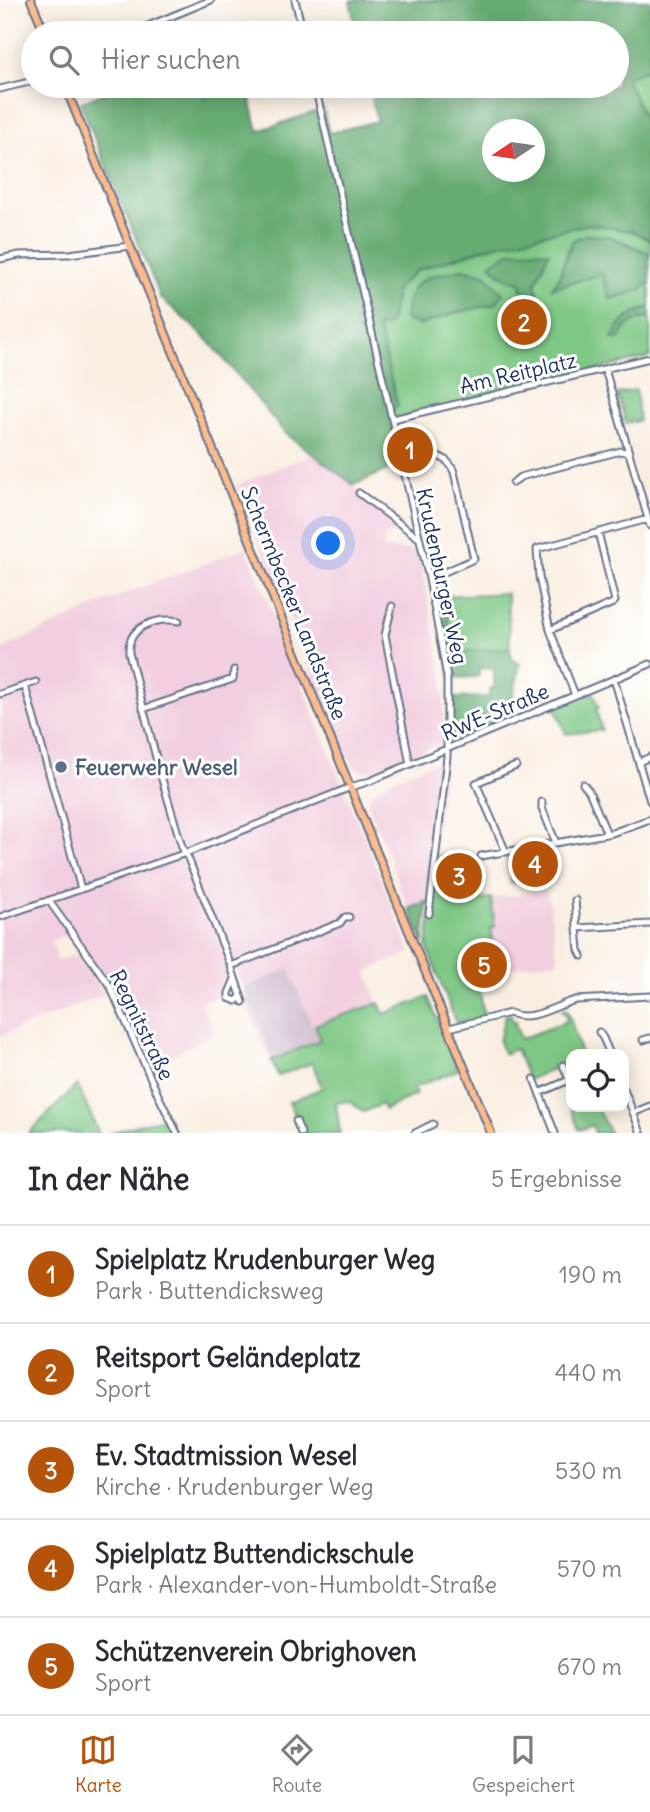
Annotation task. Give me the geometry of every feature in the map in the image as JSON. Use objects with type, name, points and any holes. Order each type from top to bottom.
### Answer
[{"type":"main road","points":[[31,0],[39,21]]},
{"type":"main road","name":"Schermbecker Landstraße","points":[[70,98],[491,1133]]},
{"type":"street","points":[[160,21],[211,0]]},
{"type":"street","points":[[295,0],[300,21]]},
{"type":"street","points":[[0,89],[21,84]]},
{"type":"street","name":"Krudenburger Weg","points":[[318,98],[429,579],[447,677],[447,748],[429,914]]},
{"type":"street","points":[[0,259],[130,246]]},
{"type":"street","name":"Am Reitplatz","points":[[393,419],[650,358]]},
{"type":"street","points":[[575,695],[550,631],[536,552],[598,533],[649,523],[605,369]]},
{"type":"street","points":[[513,483],[520,477],[621,451],[628,453]]},
{"type":"street","points":[[402,461],[432,455],[441,456],[448,461],[454,472],[474,559],[429,579]]},
{"type":"street","points":[[359,493],[420,540]]},
{"type":"street","points":[[550,631],[615,601],[598,533]]},
{"type":"street","points":[[392,606],[385,635],[410,764]]},
{"type":"street","points":[[179,621],[164,619],[140,628],[129,641],[130,663],[182,847],[231,966],[242,999],[236,1001],[229,998],[235,979]]},
{"type":"street","name":"RWE-Straße","points":[[0,917],[186,853],[370,781],[650,664]]},
{"type":"street","points":[[143,709],[233,679],[234,670]]},
{"type":"street","points":[[614,679],[650,801]]},
{"type":"street","points":[[0,694],[36,682]]},
{"type":"street","points":[[25,686],[81,889]]},
{"type":"street","points":[[639,762],[650,757]]},
{"type":"street","points":[[506,852],[476,783],[516,766]]},
{"type":"street","points":[[583,784],[589,791],[607,834]]},
{"type":"street","points":[[542,803],[556,843]]},
{"type":"street","points":[[481,856],[607,834],[650,818]]},
{"type":"street","points":[[575,900],[579,950],[582,956]]},
{"type":"street","name":"Regnitstraße","points":[[49,901],[110,986],[177,1133]]},
{"type":"street","points":[[231,966],[340,923]]},
{"type":"street","points":[[577,928],[650,924]]},
{"type":"street","points":[[449,1028],[510,1013],[519,1017],[559,1008],[576,1000],[650,996]]},
{"type":"street","points":[[599,1032],[608,1049]]},
{"type":"street","points":[[563,1065],[566,1072]]},
{"type":"street","points":[[534,1079],[555,1133]]},
{"type":"street","points":[[539,1093],[566,1083]]},
{"type":"street","points":[[629,1102],[641,1133]]},
{"type":"street","points":[[633,1113],[650,1106]]},
{"type":"street","points":[[296,1121],[301,1133]]},
{"type":"street","points":[[415,1133],[433,1124]]},
{"type":"shaded area","points":[[313,454],[403,524],[398,533],[384,535],[384,549],[418,550],[443,678],[444,742],[364,772],[356,769],[341,743],[236,485]]},
{"type":"shaded area","points":[[246,548],[411,953],[366,971],[379,1003],[315,1025],[321,1040],[271,1060],[244,1001],[247,999],[237,973],[238,967],[228,971],[229,981],[223,994],[201,1003],[215,1034],[144,1069],[109,987],[69,934],[51,941],[58,961],[76,955],[104,995],[0,1036],[0,650],[109,600]]},
{"type":"shaded area","points":[[445,758],[428,901],[409,909],[368,803],[371,795],[391,780]]},
{"type":"shaded area","points":[[547,890],[558,961],[491,970],[495,956],[491,927],[495,926],[491,898]]},
{"type":"shaded area","points":[[289,969],[318,1039],[272,1057],[244,987]]},
{"type":"green space","points":[[650,0],[650,68],[629,77],[629,21],[354,21],[350,1]]},
{"type":"green space","points":[[650,68],[650,132],[629,85],[629,77]]},
{"type":"green space","points":[[629,85],[650,132],[650,240],[632,231],[588,224],[485,248],[417,270],[396,289],[390,325],[378,327],[398,407],[391,409],[401,464],[354,485],[285,433],[209,341],[160,297],[80,103],[92,98],[250,98],[258,131],[323,109],[329,133],[377,121],[372,98],[629,98]]},
{"type":"green space","points":[[588,224],[632,231],[650,240],[650,254],[608,236],[568,249],[553,287],[602,274],[610,299],[641,290],[650,282],[650,307],[634,313],[625,327],[638,319],[650,317],[650,357],[393,419],[391,409],[398,407],[377,327],[390,324],[396,289],[417,270],[485,248]],"holes":[[[549,252],[535,284],[524,294],[520,282],[500,275],[491,264]],[[462,269],[496,304],[458,312]]]},
{"type":"green space","points":[[586,235],[608,236],[649,253],[650,282],[641,290],[610,299],[602,274],[552,288],[558,280],[573,240]]},
{"type":"green space","points":[[510,252],[549,252],[535,284],[538,293],[524,295],[520,282],[503,276],[490,264]]},
{"type":"green space","points":[[462,269],[485,274],[503,294],[496,304],[458,312],[420,325],[405,320],[410,295],[421,281]]},
{"type":"green space","points":[[650,307],[650,317],[635,321],[625,329],[620,339],[612,339],[627,318]]},
{"type":"green space","points":[[636,390],[639,421],[626,423],[617,394]]},
{"type":"green space","points":[[507,593],[510,648],[453,653],[444,596]]},
{"type":"green space","points":[[437,596],[444,596],[453,652],[510,648],[512,659],[520,664],[508,719],[456,739],[452,736],[451,698],[489,697],[490,689],[494,688],[494,669],[479,668],[479,676],[451,678]]},
{"type":"green space","points":[[593,692],[599,708],[596,709],[602,730],[566,734],[555,707]]},
{"type":"green space","points":[[542,850],[546,877],[528,880],[524,853]]},
{"type":"green space","points":[[520,854],[524,881],[511,883],[507,856]]},
{"type":"green space","points":[[438,855],[443,855],[452,898],[478,890],[480,900],[491,898],[495,927],[491,928],[494,948],[473,951],[484,1017],[456,1023],[427,947]]},
{"type":"green space","points":[[428,901],[423,944],[409,909]]},
{"type":"green space","points":[[428,997],[458,1070],[413,1088],[416,1094],[385,1110],[381,1104],[364,1112],[349,1101],[336,1103],[340,1133],[303,1133],[289,1102],[322,1088],[312,1063],[278,1076],[271,1060],[320,1040],[315,1025],[379,1003],[384,1014]]},
{"type":"green space","points":[[562,1011],[568,1011],[579,1049],[566,1049],[566,1063],[528,1080],[516,1049],[504,1054],[499,1042],[505,1016],[511,1015],[513,1022],[516,1021],[521,1039],[567,1021]]},
{"type":"green space","points":[[77,1085],[99,1133],[29,1133]]},
{"type":"green space","points":[[572,1112],[599,1112],[610,1133],[595,1133],[592,1125],[579,1130]]},
{"type":"green space","points":[[167,1117],[175,1133],[109,1133]]},
{"type":"place","name":"Reitsport Geländeplatz","points":[[524,322]]},
{"type":"place","name":"Spielplatz Krudenburger Weg","points":[[410,450]]},
{"type":"place","name":"Feuerwehr Wesel","points":[[61,767]]},
{"type":"place","name":"Spielplatz Buttendickschule","points":[[535,864]]},
{"type":"place","name":"Ev. Stadtmission Wesel","points":[[459,876]]},
{"type":"place","name":"Schützenverein Obrighoven","points":[[484,965]]}]
